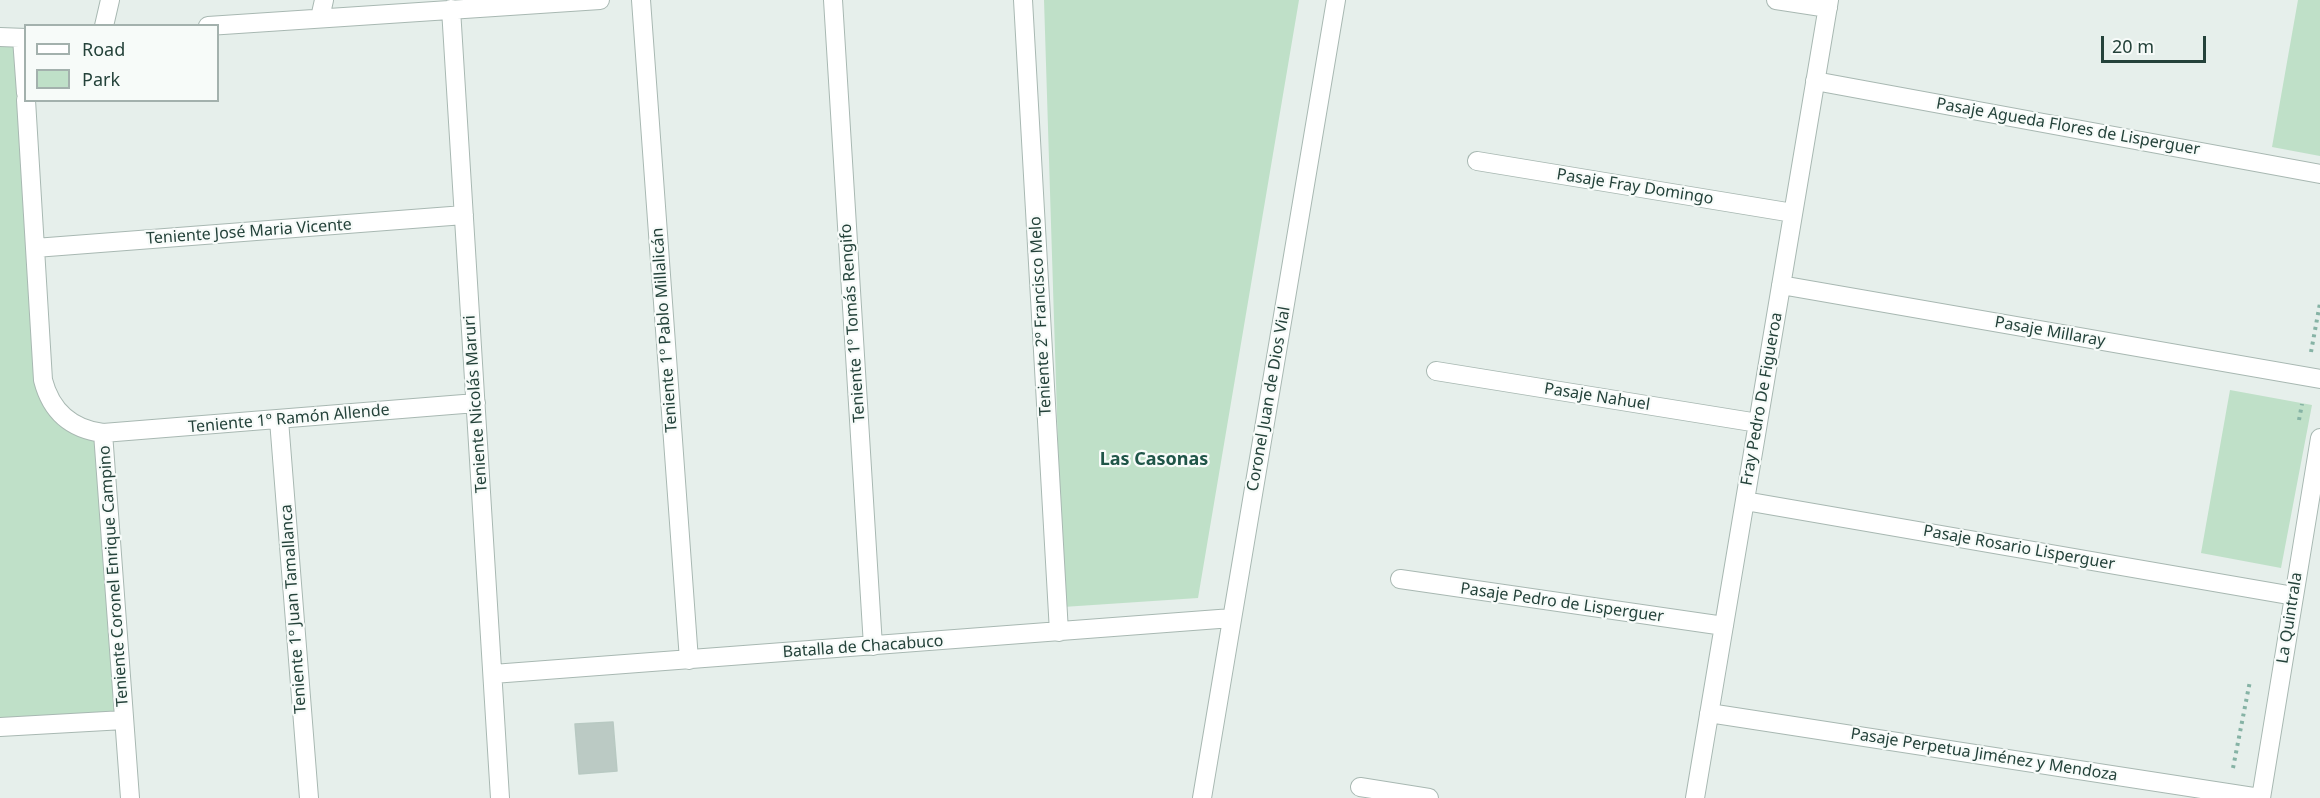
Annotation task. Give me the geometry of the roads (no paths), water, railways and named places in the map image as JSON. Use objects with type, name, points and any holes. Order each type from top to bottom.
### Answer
[{"type":"street","points":[[104,24],[110,0]]},
{"type":"street","points":[[219,24],[322,9],[451,9],[600,0]]},
{"type":"street","name":"Teniente 1º Pablo Millalicán","points":[[641,0],[689,660]]},
{"type":"street","name":"Teniente 1º Tomás Rengifo","points":[[833,0],[873,646]]},
{"type":"street","name":"Teniente 2º Francisco Melo","points":[[1023,0],[1059,632]]},
{"type":"street","name":"Coronel Juan de Dios Vial","points":[[1202,798],[1336,0]]},
{"type":"street","points":[[1776,0],[1828,4]]},
{"type":"street","name":"Fray Pedro De Figueroa","points":[[1695,798],[1828,4]]},
{"type":"street","name":"Teniente Nicolás Maruri","points":[[451,9],[500,798]]},
{"type":"street","points":[[0,38],[24,38]]},
{"type":"street","name":"Pasaje Agueda Flores de Lisperguer","points":[[1815,81],[2320,174]]},
{"type":"street","name":"Teniente Coronel Enrique Campino","points":[[26,102],[34,248],[43,380],[46,394],[63,418],[75,426],[103,433],[130,798]]},
{"type":"street","name":"Pasaje Fray Domingo","points":[[1477,160],[1793,213]]},
{"type":"street","name":"Teniente José Maria Vicente","points":[[34,248],[464,215]]},
{"type":"street","name":"Pasaje Millaray","points":[[1781,285],[2320,379]]},
{"type":"street","name":"Pasaje Nahuel","points":[[1436,370],[1758,423]]},
{"type":"street","name":"Teniente 1º Ramón Allende","points":[[103,433],[476,403]]},
{"type":"street","name":"Teniente 1º Juan Tamallanca","points":[[279,420],[309,798]]},
{"type":"street","name":"La Quintrala","points":[[2260,798],[2320,438]]},
{"type":"street","name":"Pasaje Rosario Lisperguer","points":[[1744,501],[2294,596]]},
{"type":"street","name":"Pasaje Pedro de Lisperguer","points":[[1400,579],[1724,626]]},
{"type":"street","name":"Batalla de Chacabuco","points":[[493,674],[1232,618]]},
{"type":"street","name":"Pasaje Perpetua Jiménez y Mendoza","points":[[1709,713],[2260,798]]},
{"type":"street","points":[[0,727],[124,720]]},
{"type":"street","points":[[1360,787],[1429,798]]},
{"type":"district","name":"Las Casonas","points":[[1154,460]]}]
